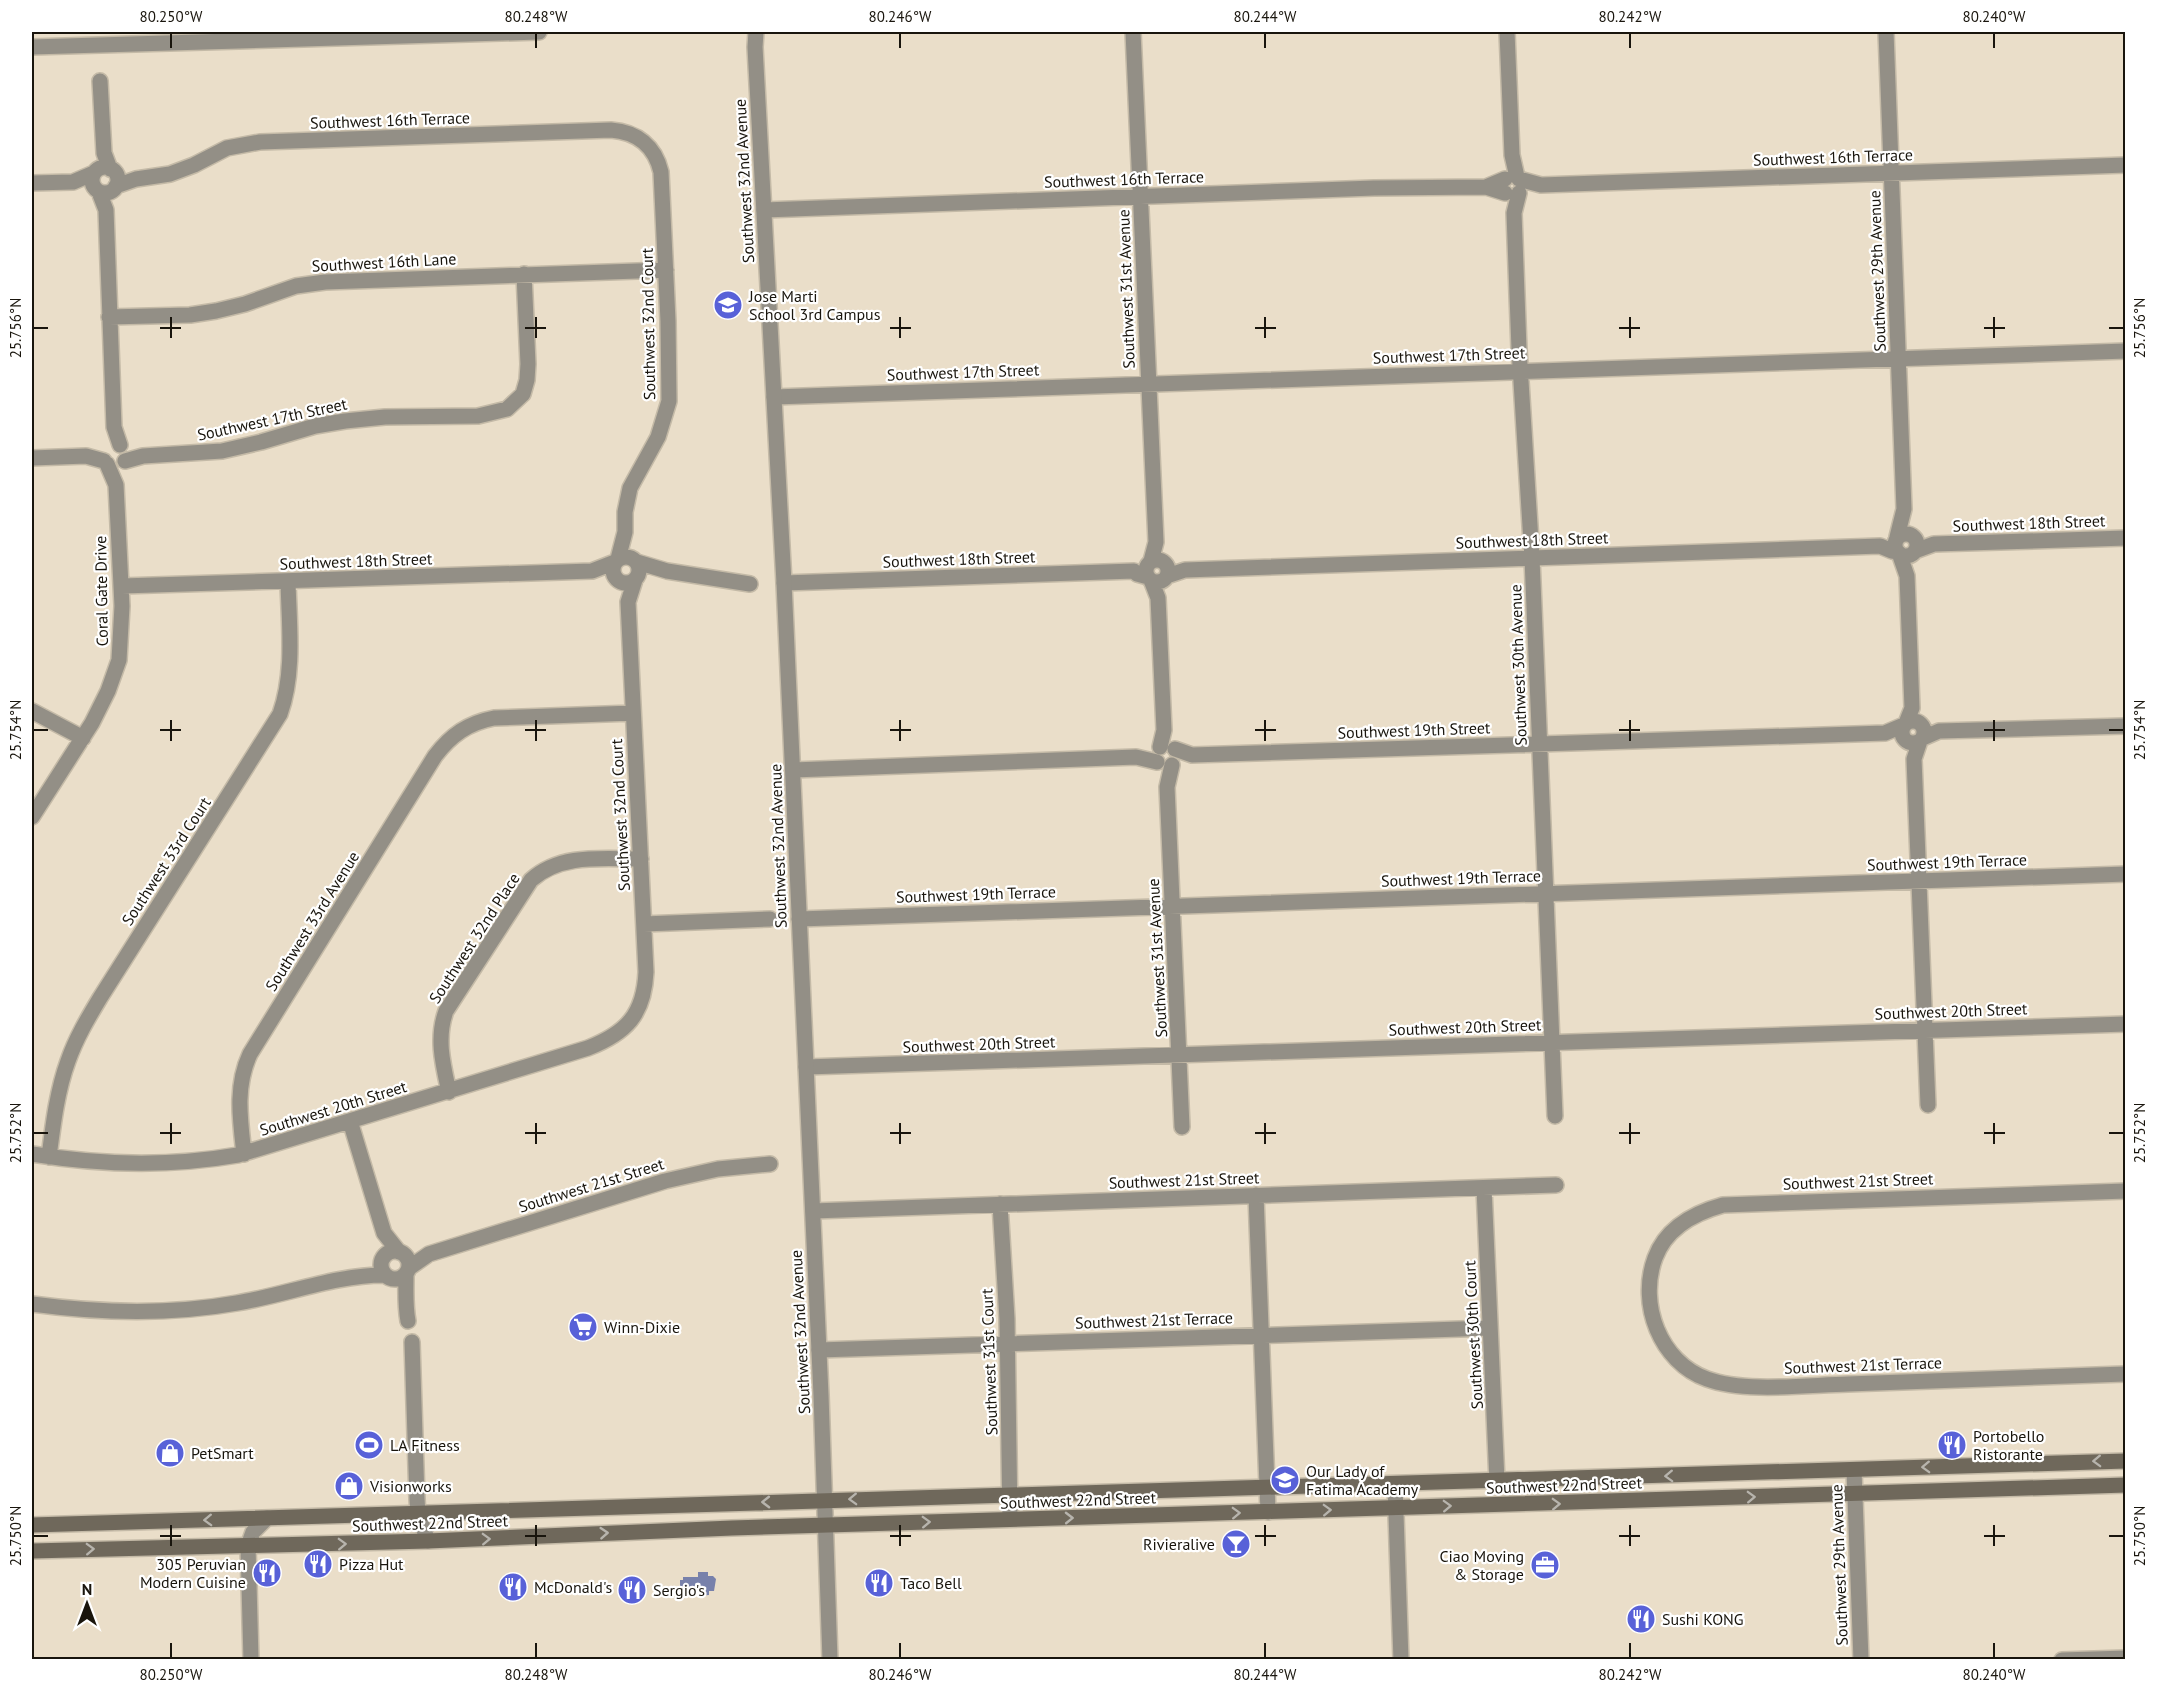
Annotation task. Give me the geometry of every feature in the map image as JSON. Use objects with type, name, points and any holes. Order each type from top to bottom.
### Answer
[{"type":"main road","name":"Southwest 22nd Street","points":[[32,1525],[2126,1461]]},
{"type":"main road","points":[[2068,1462],[2069,1487]]},
{"type":"main road","points":[[1497,1481],[1498,1505]]},
{"type":"main road","name":"Southwest 22nd Street","points":[[32,1551],[428,1541],[546,1537],[610,1532],[2126,1485]]},
{"type":"main road","points":[[546,1537],[552,1509]]},
{"type":"street","points":[[32,47],[539,32]]},
{"type":"street","name":"Southwest 32nd Avenue","points":[[756,32],[793,770],[831,1659]]},
{"type":"street","name":"Southwest 31st Avenue","points":[[1133,32],[1157,570]]},
{"type":"street","points":[[1507,32],[1512,185]]},
{"type":"street","name":"Southwest 29th Avenue","points":[[1886,32],[1928,1105]]},
{"type":"street","name":"Coral Gate Drive","points":[[32,818],[83,738],[108,691],[119,660],[122,635],[122,586],[116,485],[119,479],[114,455],[100,81]]},
{"type":"street","name":"Southwest 16th Terrace","points":[[32,183],[136,179],[170,174],[227,148],[260,142],[611,130],[628,133],[648,145]]},
{"type":"street","name":"Southwest 32nd Court","points":[[617,561],[625,532],[625,512],[630,488],[658,438],[669,401],[661,172],[657,158],[648,145]]},
{"type":"street","name":"Southwest 16th Terrace","points":[[764,210],[1374,188],[1486,187],[2126,165]]},
{"type":"street","name":"Southwest 30th Avenue","points":[[1512,185],[1532,558],[1555,1116]]},
{"type":"street","name":"Southwest 16th Lane","points":[[109,317],[201,314],[230,308],[296,286],[325,282],[666,270]]},
{"type":"street","name":"Southwest 17th Street","points":[[32,458],[143,456],[222,451],[315,426],[345,421],[385,417],[478,416],[500,412],[523,394],[528,372],[524,274]]},
{"type":"street","name":"Southwest 17th Street","points":[[774,397],[2126,351]]},
{"type":"street","name":"Southwest 32nd Court","points":[[625,532],[635,560]]},
{"type":"street","name":"Southwest 18th Street","points":[[784,583],[2126,538]]},
{"type":"street","points":[[667,571],[636,579],[627,584],[617,580],[613,570],[617,561],[626,557],[667,571],[750,584]]},
{"type":"street","points":[[635,560],[640,569],[636,579]]},
{"type":"street","name":"Southwest 18th Street","points":[[122,586],[592,571],[617,561]]},
{"type":"street","points":[[793,770],[1166,756],[1168,735],[1164,730],[1157,570]]},
{"type":"street","name":"Southwest 18th Street","points":[[592,571],[617,580]]},
{"type":"street","name":"Southwest 32nd Court","points":[[630,1022],[640,1006],[645,986],[628,602],[636,579]]},
{"type":"street","name":"Southwest 32nd Court","points":[[617,580],[628,602]]},
{"type":"street","name":"Southwest 33rd Court","points":[[49,1157],[64,1072],[80,1033],[280,714],[287,693],[289,674],[288,581]]},
{"type":"street","points":[[32,711],[83,738]]},
{"type":"street","name":"Southwest 33rd Avenue","points":[[244,1154],[239,1090],[242,1072],[250,1054],[435,756],[448,740],[474,723],[494,718],[633,713]]},
{"type":"street","name":"Southwest 19th Street","points":[[1166,756],[1888,733],[1913,729],[1939,731],[2126,726]]},
{"type":"street","name":"Southwest 31st Avenue","points":[[1166,756],[1182,1127]]},
{"type":"street","name":"Southwest 32nd Place","points":[[449,1092],[441,1047],[446,1011],[531,880],[549,867],[568,861],[641,859]]},
{"type":"street","name":"Southwest 19th Terrace","points":[[799,919],[2126,874]]},
{"type":"street","points":[[644,924],[770,919]]},
{"type":"street","name":"Southwest 20th Street","points":[[32,1154],[96,1163],[146,1164],[200,1161],[244,1154],[588,1048],[611,1037],[630,1022]]},
{"type":"street","name":"Southwest 20th Street","points":[[806,1067],[2126,1024]]},
{"type":"street","points":[[350,1121],[394,1265],[399,1296],[404,1301],[408,1321]]},
{"type":"street","name":"Southwest 21st Street","points":[[394,1265],[657,1183],[718,1169],[770,1164]]},
{"type":"street","name":"Southwest 21st Street","points":[[813,1211],[1556,1185]]},
{"type":"street","name":"Southwest 30th Court","points":[[1484,1188],[1497,1481]]},
{"type":"street","name":"Southwest 21st Street","points":[[1650,1299],[1654,1261],[1665,1239],[1698,1213],[1724,1205],[2126,1191]]},
{"type":"street","points":[[1256,1196],[1269,1512]]},
{"type":"street","name":"Southwest 31st Court","points":[[1000,1204],[1007,1343],[1010,1520]]},
{"type":"street","points":[[32,1304],[104,1311],[191,1308],[243,1302],[361,1275],[364,1270],[394,1265]]},
{"type":"street","name":"Southwest 21st Terrace","points":[[1650,1299],[1654,1321],[1662,1342],[1678,1362],[1708,1380],[1734,1386],[2126,1374]]},
{"type":"street","name":"Southwest 21st Terrace","points":[[819,1350],[1490,1328]]},
{"type":"street","points":[[412,1342],[418,1514],[428,1541]]},
{"type":"street","name":"Southwest 29th Avenue","points":[[1854,1470],[1861,1659]]},
{"type":"street","points":[[1395,1485],[1401,1659]]},
{"type":"street","points":[[251,1659],[248,1546],[254,1532],[267,1518]]},
{"type":"street","points":[[2062,1659],[2126,1658]]},
{"type":"water","points":[[698,1572],[708,1572],[708,1576],[716,1579],[714,1591],[709,1591],[709,1595],[698,1596],[697,1592],[684,1593],[683,1589],[680,1589],[680,1580],[683,1580],[683,1577],[698,1577]]},
{"type":"place","name":"Jose Marti School 3rd Campus","points":[[728,305]]},
{"type":"place","name":"Winn-Dixie","points":[[583,1327]]},
{"type":"place","name":"LA Fitness","points":[[369,1445]]},
{"type":"place","name":"Portobello Ristorante","points":[[1952,1445]]},
{"type":"place","name":"PetSmart","points":[[170,1453]]},
{"type":"place","name":"Our Lady of Fatima Academy","points":[[1285,1480]]},
{"type":"place","name":"Visionworks","points":[[349,1486]]},
{"type":"place","name":"Rivieralive","points":[[1236,1544]]},
{"type":"place","name":"Pizza Hut","points":[[318,1564]]},
{"type":"place","name":"Ciao Moving & Storage","points":[[1545,1565]]},
{"type":"place","name":"305 Peruvian Modern Cuisine","points":[[267,1573]]},
{"type":"place","name":"Taco Bell","points":[[879,1583]]},
{"type":"place","name":"McDonald's","points":[[513,1587]]},
{"type":"place","name":"Sergio's","points":[[632,1590]]},
{"type":"place","name":"Sushi KONG","points":[[1641,1619]]}]
